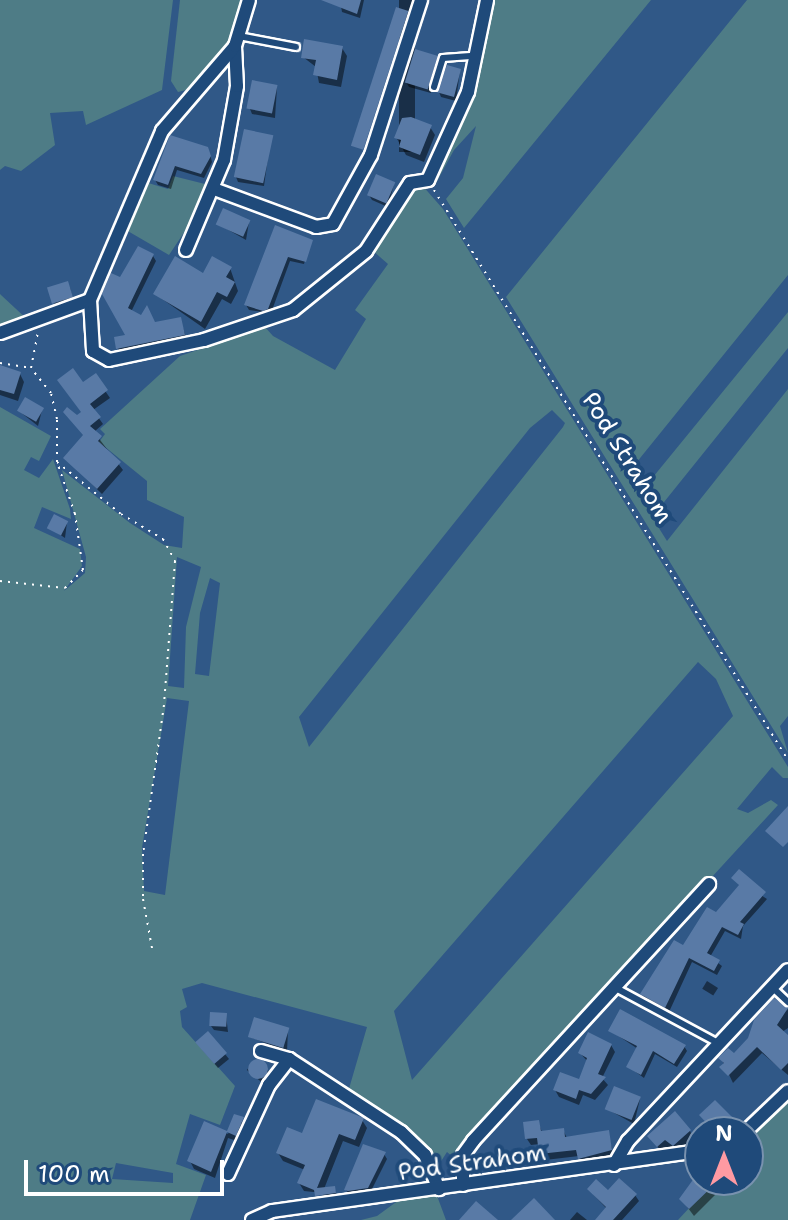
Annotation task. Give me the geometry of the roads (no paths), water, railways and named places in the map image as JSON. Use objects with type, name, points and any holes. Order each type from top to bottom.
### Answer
[{"type":"street","points":[[186,250],[214,189],[233,116],[237,41],[249,0]]},
{"type":"street","points":[[214,189],[316,227],[333,224],[371,155],[421,0]]},
{"type":"street","points":[[237,41],[166,124],[90,300],[93,351],[109,360],[259,325],[293,310],[355,262],[410,183],[428,180],[458,120],[477,55],[487,0]]},
{"type":"street","points":[[0,333],[43,321],[90,300]]},
{"type":"street","points":[[463,1185],[460,1170],[473,1141],[709,884]]},
{"type":"street","points":[[614,1165],[628,1141],[788,970]]},
{"type":"street","points":[[261,1051],[289,1059],[417,1145],[439,1189]]},
{"type":"street","points":[[228,1174],[269,1085],[289,1059]]},
{"type":"street","points":[[762,1116],[788,1091]]},
{"type":"street","name":"Pod Strahom","points":[[252,1220],[272,1211],[684,1154]]},
{"type":"lane","points":[[237,41],[296,47]]},
{"type":"lane","points":[[434,87],[443,58],[477,55]]},
{"type":"lane","points":[[614,987],[720,1044]]},
{"type":"lane","points":[[773,988],[788,1002]]}]
